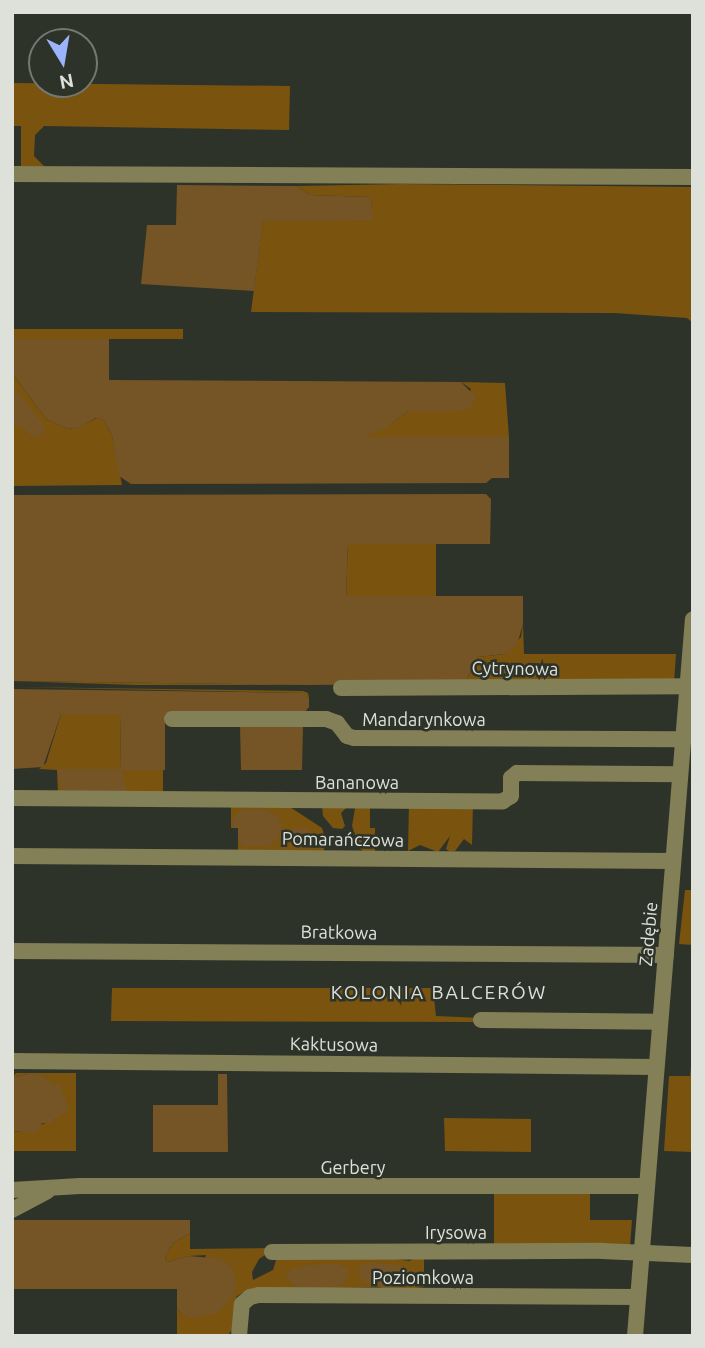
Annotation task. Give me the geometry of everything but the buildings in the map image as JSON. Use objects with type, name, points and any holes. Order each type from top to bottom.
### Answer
[{"type":"street","points":[[12,174],[693,177]]},
{"type":"street","name":"Zadębie","points":[[635,1336],[693,619]]},
{"type":"street","name":"Cytrynowa","points":[[341,688],[688,686]]},
{"type":"street","name":"Mandarynkowa","points":[[172,719],[326,719],[338,723],[347,736],[354,738],[683,739]]},
{"type":"street","name":"Bananowa","points":[[12,798],[503,801],[511,796],[512,778],[516,773],[680,774]]},
{"type":"street","name":"Pomarańczowa","points":[[12,856],[673,862]]},
{"type":"street","name":"Bratkowa","points":[[12,951],[666,955]]},
{"type":"street","points":[[481,1020],[660,1022]]},
{"type":"street","name":"Kaktusowa","points":[[12,1060],[656,1067]]},
{"type":"street","name":"Gerbery","points":[[12,1210],[31,1196],[56,1188],[647,1186]]},
{"type":"street","name":"Gerbery","points":[[12,1190],[31,1196]]},
{"type":"street","name":"Irysowa","points":[[272,1252],[641,1252]]},
{"type":"street","points":[[641,1252],[693,1255]]},
{"type":"street","name":"Poziomkowa","points":[[240,1336],[242,1304],[250,1297],[259,1295],[638,1297]]},
{"type":"shaded area","points":[[12,83],[28,83],[28,98],[98,98],[98,84],[290,86],[289,130],[44,126],[35,135],[34,156],[44,166],[21,166],[21,126],[12,126]]},
{"type":"shaded area","points":[[401,184],[693,187],[693,323],[687,318],[614,313],[251,312],[263,220],[372,220],[371,197],[310,195],[297,186]]},
{"type":"shaded area","points":[[177,185],[297,186],[310,195],[371,197],[373,220],[263,221],[254,291],[141,284],[147,225],[176,225]]},
{"type":"shaded area","points":[[12,329],[183,329],[183,339],[12,339]]},
{"type":"shaded area","points":[[12,339],[109,339],[109,380],[461,382],[476,397],[472,406],[460,411],[408,411],[387,427],[364,437],[509,437],[509,478],[492,478],[486,483],[131,484],[119,476],[112,436],[103,419],[96,418],[80,427],[68,429],[46,419],[12,373]]},
{"type":"shaded area","points":[[12,373],[46,419],[68,429],[97,418],[103,419],[112,436],[122,485],[12,486]]},
{"type":"shaded area","points":[[461,382],[505,383],[509,437],[363,437],[392,423],[408,411],[460,411],[471,389]]},
{"type":"shaded area","points":[[12,384],[44,425],[44,432],[39,437],[32,436],[21,426],[12,425]]},
{"type":"shaded area","points":[[486,494],[491,499],[490,544],[348,544],[346,596],[523,596],[523,624],[517,645],[505,654],[478,657],[465,683],[310,685],[12,681],[12,495]]},
{"type":"shaded area","points":[[348,544],[436,544],[436,597],[346,597]]},
{"type":"shaded area","points":[[523,624],[524,654],[676,654],[674,683],[465,683],[478,657],[505,654],[521,637]]},
{"type":"shaded area","points":[[12,681],[324,685],[137,685]]},
{"type":"shaded area","points":[[12,687],[303,691],[308,693],[309,698],[302,693]]},
{"type":"shaded area","points":[[12,689],[303,693],[309,698],[309,707],[304,713],[165,714],[165,770],[122,770],[126,792],[61,791],[57,769],[121,769],[120,714],[61,714],[43,767],[12,769]]},
{"type":"shaded area","points":[[120,713],[121,769],[163,770],[163,796],[58,795],[57,770],[39,769],[46,763],[61,714]]},
{"type":"shaded area","points":[[240,724],[303,724],[302,770],[241,770]]},
{"type":"shaded area","points":[[231,802],[290,807],[322,828],[327,843],[323,851],[238,856],[238,828],[231,828]]},
{"type":"shaded area","points":[[370,803],[370,828],[375,828],[375,855],[365,854],[359,847],[352,826],[355,808]]},
{"type":"shaded area","points":[[409,803],[473,803],[472,845],[464,839],[455,851],[449,851],[446,849],[450,836],[438,852],[420,845],[408,851]]},
{"type":"shaded area","points":[[322,805],[346,808],[341,813],[345,826],[342,829],[333,828],[323,816]]},
{"type":"shaded area","points":[[264,809],[278,816],[282,826],[278,839],[268,846],[244,846],[238,841],[238,828],[231,828],[235,815],[243,810]]},
{"type":"shaded area","points":[[294,828],[304,828],[313,834],[316,845],[306,849],[295,840],[292,833]]},
{"type":"shaded area","points":[[685,890],[693,890],[693,945],[679,944]]},
{"type":"shaded area","points":[[112,988],[433,988],[436,1016],[480,1018],[480,1022],[111,1021]]},
{"type":"shaded area","points":[[691,1067],[693,1152],[664,1151],[669,1076],[690,1076]]},
{"type":"shaded area","points":[[16,1073],[76,1073],[76,1151],[12,1151],[12,1131],[21,1132],[56,1119],[53,1084],[27,1074],[12,1078]]},
{"type":"shaded area","points":[[27,1074],[40,1075],[53,1084],[60,1085],[69,1110],[50,1123],[42,1123],[39,1130],[32,1133],[12,1131],[12,1078]]},
{"type":"shaded area","points":[[218,1074],[227,1074],[228,1152],[153,1152],[153,1105],[218,1105]]},
{"type":"shaded area","points":[[444,1118],[531,1119],[531,1152],[445,1151]]},
{"type":"shaded area","points":[[590,1188],[590,1220],[632,1220],[630,1246],[494,1247],[494,1190]]},
{"type":"shaded area","points":[[12,1220],[190,1220],[190,1233],[173,1243],[165,1257],[167,1262],[189,1256],[222,1259],[233,1269],[236,1284],[234,1295],[217,1313],[191,1318],[177,1308],[177,1289],[12,1289]]},
{"type":"shaded area","points":[[190,1233],[190,1249],[275,1248],[259,1259],[252,1272],[253,1280],[273,1270],[277,1257],[376,1256],[409,1261],[424,1254],[424,1287],[394,1291],[379,1287],[247,1290],[236,1297],[232,1330],[227,1336],[177,1336],[177,1308],[182,1314],[206,1255],[167,1262],[165,1257],[173,1243]]},
{"type":"shaded area","points":[[370,1262],[402,1266],[409,1270],[407,1285],[396,1289],[365,1283],[358,1273],[361,1265]]},
{"type":"shaded area","points":[[339,1264],[347,1269],[349,1275],[344,1284],[333,1287],[297,1288],[285,1277],[292,1269],[308,1265]]},
{"type":"district","name":"KOLONIA BALCERÓW","points":[[439,993]]}]
